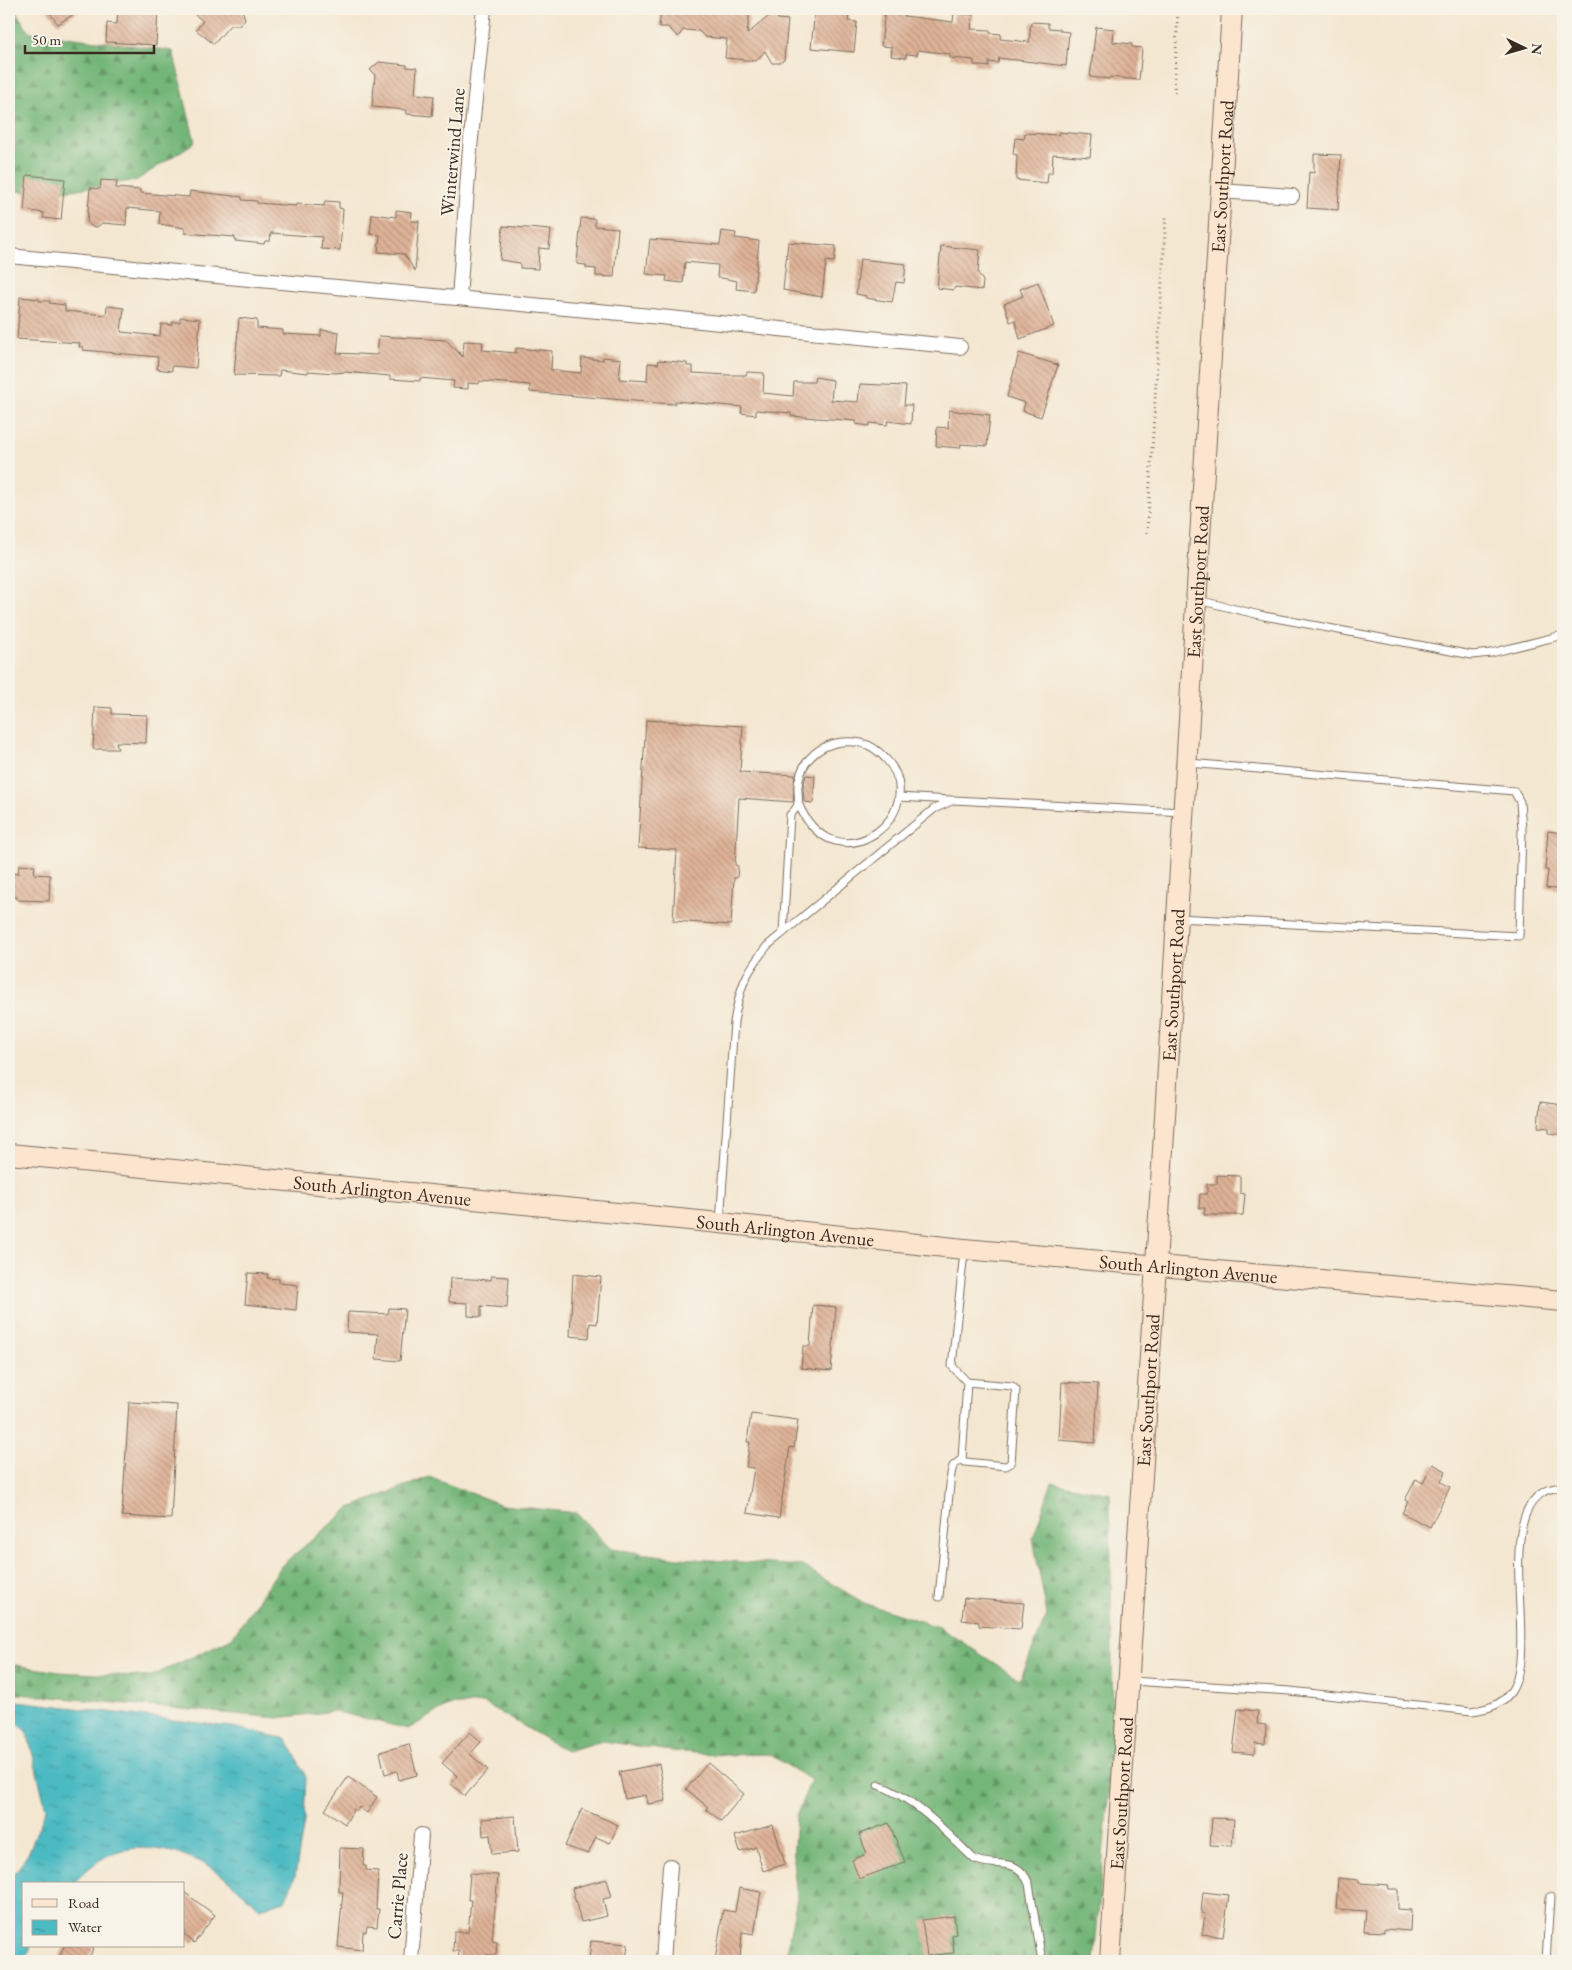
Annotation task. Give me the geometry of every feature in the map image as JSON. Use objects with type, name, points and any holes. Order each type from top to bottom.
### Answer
[{"type":"main road","name":"East Southport Road","points":[[1110,1961],[1156,1265],[1232,9]]},
{"type":"main road","name":"South Arlington Avenue","points":[[9,1154],[720,1223],[964,1249],[1563,1301]]},
{"type":"street","name":"Winterwind Lane","points":[[459,298],[470,148],[484,9]]},
{"type":"street","points":[[1220,190],[1292,196]]},
{"type":"street","points":[[9,256],[960,346]]},
{"type":"street","name":"Carrie Place","points":[[411,1961],[421,1835]]},
{"type":"street","points":[[663,1961],[670,1866]]},
{"type":"lane","points":[[1196,600],[1246,612],[1472,655],[1491,653],[1563,635]]},
{"type":"lane","points":[[850,741],[865,744],[879,752],[891,764],[897,780],[898,797],[895,812],[886,825],[874,835],[859,842],[844,842],[821,834],[805,818],[798,803],[800,774],[808,760],[820,750],[834,743],[850,741]]},
{"type":"lane","points":[[1176,918],[1519,936],[1522,829],[1520,802],[1514,791],[1186,763]]},
{"type":"lane","points":[[898,797],[1183,812]]},
{"type":"lane","points":[[720,1223],[734,1022],[740,990],[751,966],[767,946],[934,809],[954,800]]},
{"type":"lane","points":[[783,933],[790,816],[798,803]]},
{"type":"lane","points":[[962,1458],[965,1462],[1006,1466],[1011,1464],[1016,1390],[1012,1386],[967,1382],[952,1366],[964,1249]]},
{"type":"lane","points":[[939,1597],[951,1474],[953,1466],[962,1458],[967,1382]]},
{"type":"lane","points":[[1129,1681],[1290,1691],[1472,1711],[1487,1709],[1510,1694],[1517,1681],[1519,1662],[1519,1545],[1522,1522],[1531,1502],[1556,1487],[1563,1487]]},
{"type":"lane","points":[[878,1785],[888,1789],[932,1819],[974,1859],[981,1863],[1008,1864],[1026,1875],[1042,1961]]},
{"type":"lane","points":[[1546,1961],[1550,1897]]},
{"type":"path","points":[[1174,93],[1178,9]]},
{"type":"path","points":[[1146,533],[1166,216]]},
{"type":"green space","points":[[9,9],[14,9],[29,32],[173,51],[195,142],[137,180],[44,194],[9,190]]},
{"type":"green space","points":[[429,1477],[502,1505],[576,1513],[611,1549],[678,1558],[802,1566],[864,1603],[939,1627],[1020,1680],[1047,1615],[1033,1538],[1052,1482],[1110,1494],[1113,1742],[1094,1961],[785,1961],[797,1898],[793,1860],[796,1816],[811,1780],[769,1754],[723,1755],[671,1751],[603,1741],[566,1751],[484,1703],[448,1706],[408,1729],[334,1711],[278,1718],[9,1693],[9,1664],[59,1672],[150,1677],[232,1638],[282,1565],[350,1508]]},
{"type":"water","points":[[9,1700],[232,1727],[287,1739],[306,1777],[304,1822],[295,1876],[285,1901],[260,1908],[213,1869],[180,1854],[142,1848],[120,1851],[106,1856],[94,1864],[75,1882],[22,1882],[22,1948],[30,1948],[26,1961],[9,1961],[9,1882],[28,1854],[46,1809],[27,1731],[9,1717]]},
{"type":"building","points":[[47,9],[82,9],[58,24]]},
{"type":"building","points":[[118,9],[158,11],[156,45],[106,42],[107,23],[117,24]]},
{"type":"building","points":[[188,9],[242,9],[245,19],[240,25],[230,25],[214,44],[196,30],[203,21]]},
{"type":"building","points":[[666,9],[750,9],[747,34],[774,12],[778,19],[788,20],[784,60],[779,63],[772,63],[765,51],[756,61],[725,58],[727,39],[705,37],[699,31],[683,30],[678,37],[668,27],[659,27],[661,10],[665,11]]},
{"type":"building","points":[[815,9],[833,9],[849,12],[848,21],[857,22],[854,52],[811,48]]},
{"type":"building","points":[[885,9],[905,9],[904,16],[953,22],[954,13],[973,15],[971,29],[990,30],[990,33],[1001,34],[1000,39],[1029,42],[1031,22],[1048,23],[1048,28],[1069,32],[1066,66],[999,58],[998,63],[989,62],[989,67],[974,65],[974,60],[950,58],[950,54],[918,50],[917,55],[906,54],[906,58],[891,56],[892,47],[881,46]]},
{"type":"building","points":[[1096,27],[1114,29],[1113,42],[1132,44],[1132,47],[1142,48],[1139,80],[1090,77]]},
{"type":"building","points":[[379,62],[417,68],[415,94],[434,96],[432,116],[406,114],[407,110],[372,107],[375,75],[370,70]]},
{"type":"building","points":[[1059,132],[1092,135],[1090,157],[1053,154],[1052,173],[1048,173],[1047,183],[1016,180],[1017,155],[1013,154],[1015,138],[1024,139],[1025,133],[1058,135]]},
{"type":"building","points":[[1314,154],[1341,155],[1338,210],[1307,208],[1309,172],[1314,173]]},
{"type":"building","points":[[27,175],[65,179],[61,220],[43,218],[44,213],[24,210]]},
{"type":"building","points":[[101,180],[117,181],[116,188],[140,190],[140,193],[189,197],[190,191],[242,197],[242,200],[257,201],[257,203],[296,206],[296,204],[324,206],[325,201],[339,202],[339,208],[343,209],[340,250],[321,249],[322,237],[271,233],[270,241],[265,241],[264,244],[235,241],[235,237],[185,233],[185,228],[159,224],[160,211],[127,208],[126,225],[102,223],[97,227],[91,226],[87,222],[90,188],[100,189]]},
{"type":"building","points":[[396,210],[412,212],[411,221],[419,221],[415,271],[404,254],[378,252],[380,235],[370,234],[372,214],[396,217]]},
{"type":"building","points":[[581,218],[595,219],[595,226],[618,228],[614,277],[596,276],[596,269],[586,268],[586,265],[577,264]]},
{"type":"building","points":[[503,226],[551,230],[549,249],[539,248],[538,269],[520,268],[520,263],[500,260]]},
{"type":"building","points":[[722,231],[736,233],[735,238],[759,241],[754,291],[736,289],[737,281],[717,277],[718,265],[685,262],[683,283],[666,281],[667,276],[646,274],[650,239],[720,245]]},
{"type":"building","points":[[788,242],[836,246],[834,262],[826,261],[822,297],[783,290]]},
{"type":"building","points":[[941,246],[980,250],[978,273],[983,281],[982,290],[955,287],[954,290],[937,288]]},
{"type":"building","points":[[860,259],[906,264],[904,283],[896,282],[892,302],[866,298],[866,296],[856,294]]},
{"type":"building","points":[[1038,282],[1054,326],[1020,339],[1015,320],[1010,322],[1004,304],[1023,296],[1020,289]]},
{"type":"building","points":[[20,297],[65,305],[65,311],[106,315],[107,306],[124,308],[121,332],[160,336],[161,324],[172,325],[172,322],[180,322],[180,317],[200,319],[196,368],[172,366],[172,371],[157,369],[158,357],[83,350],[83,347],[79,347],[80,343],[17,339]]},
{"type":"building","points":[[239,318],[257,320],[257,328],[283,330],[283,334],[321,336],[321,330],[339,332],[337,353],[377,355],[379,336],[446,340],[463,357],[464,341],[483,342],[482,350],[516,353],[516,348],[552,351],[551,370],[581,373],[582,358],[603,360],[603,357],[621,359],[619,379],[647,381],[648,363],[658,364],[659,360],[687,363],[687,366],[693,366],[693,373],[746,375],[747,372],[764,373],[763,393],[793,396],[794,382],[814,382],[815,377],[833,380],[831,400],[858,402],[860,384],[906,386],[904,405],[912,405],[911,424],[888,421],[887,425],[870,423],[869,426],[856,424],[856,421],[791,416],[791,413],[756,410],[756,415],[741,413],[742,407],[675,401],[675,404],[658,403],[530,392],[530,385],[479,381],[479,384],[468,383],[468,389],[453,388],[454,381],[420,378],[420,381],[390,379],[390,376],[345,372],[308,371],[308,373],[280,370],[279,376],[234,375]]},
{"type":"building","points":[[1019,353],[1058,365],[1041,417],[1023,411],[1025,403],[1007,397]]},
{"type":"building","points":[[949,410],[990,415],[987,446],[961,444],[960,448],[936,446],[937,427],[948,428]]},
{"type":"building","points":[[95,707],[112,708],[112,714],[147,715],[146,743],[116,742],[118,749],[93,749]]},
{"type":"building","points":[[646,720],[743,726],[740,772],[795,775],[793,802],[739,798],[735,865],[738,866],[737,878],[734,878],[731,925],[673,921],[677,850],[638,848]]},
{"type":"building","points":[[806,775],[815,776],[813,803],[804,802],[803,787]]},
{"type":"building","points":[[1548,831],[1563,833],[1563,890],[1546,888],[1548,870],[1545,870]]},
{"type":"building","points":[[19,865],[35,866],[34,874],[50,875],[49,901],[17,900],[17,897],[9,897],[9,873],[18,874]]},
{"type":"building","points":[[1540,1102],[1563,1105],[1563,1135],[1549,1133],[1549,1128],[1538,1127]]},
{"type":"building","points":[[1217,1175],[1240,1176],[1240,1193],[1245,1194],[1243,1215],[1204,1215],[1205,1208],[1199,1208],[1200,1194],[1207,1194],[1207,1184],[1217,1184]]},
{"type":"building","points":[[248,1273],[268,1274],[267,1278],[279,1279],[279,1283],[298,1285],[296,1310],[245,1304]]},
{"type":"building","points":[[573,1274],[601,1277],[597,1324],[590,1323],[589,1338],[570,1336]]},
{"type":"building","points":[[491,1276],[509,1277],[507,1308],[481,1306],[481,1317],[468,1316],[468,1303],[449,1302],[450,1278],[491,1280]]},
{"type":"building","points":[[813,1305],[836,1307],[831,1371],[801,1368],[803,1346],[810,1346]]},
{"type":"building","points":[[389,1308],[405,1309],[400,1361],[376,1359],[378,1334],[347,1332],[348,1312],[388,1314]]},
{"type":"building","points":[[1062,1382],[1098,1384],[1095,1443],[1059,1440]]},
{"type":"building","points":[[129,1402],[177,1405],[171,1519],[122,1516]]},
{"type":"building","points":[[751,1414],[798,1420],[794,1448],[790,1447],[779,1518],[747,1513],[754,1468],[746,1467],[750,1442],[747,1442]]},
{"type":"building","points":[[1433,1464],[1446,1471],[1441,1482],[1450,1487],[1430,1527],[1402,1513],[1408,1502],[1405,1500],[1416,1479],[1423,1483]]},
{"type":"building","points":[[964,1598],[1024,1603],[1021,1629],[979,1626],[979,1622],[962,1620]]},
{"type":"building","points":[[1238,1709],[1258,1711],[1257,1724],[1266,1725],[1265,1744],[1255,1743],[1254,1754],[1233,1752]]},
{"type":"building","points":[[470,1732],[481,1742],[470,1754],[488,1770],[465,1796],[451,1784],[457,1776],[442,1763]]},
{"type":"building","points":[[409,1744],[417,1775],[399,1780],[397,1771],[385,1774],[380,1752]]},
{"type":"building","points":[[708,1763],[744,1794],[721,1821],[706,1809],[708,1807],[686,1789]]},
{"type":"building","points":[[659,1764],[666,1801],[648,1804],[646,1795],[625,1799],[619,1772]]},
{"type":"building","points":[[348,1777],[377,1797],[367,1813],[359,1807],[357,1811],[354,1809],[345,1824],[325,1810]]},
{"type":"building","points":[[582,1809],[618,1825],[610,1843],[596,1837],[588,1854],[565,1846]]},
{"type":"building","points":[[515,1816],[518,1852],[492,1854],[490,1835],[483,1836],[482,1819]]},
{"type":"building","points":[[1212,1818],[1234,1819],[1232,1846],[1210,1845]]},
{"type":"building","points":[[889,1823],[905,1862],[859,1879],[852,1860],[867,1854],[859,1834]]},
{"type":"building","points":[[773,1825],[785,1864],[763,1871],[756,1847],[740,1852],[735,1836]]},
{"type":"building","points":[[340,1848],[364,1849],[363,1866],[366,1866],[366,1870],[378,1871],[376,1909],[379,1909],[377,1927],[367,1926],[366,1932],[363,1932],[362,1950],[338,1947],[343,1892],[339,1892]]},
{"type":"building","points":[[470,1873],[498,1875],[492,1941],[497,1942],[496,1955],[486,1955],[485,1961],[458,1961],[459,1951],[453,1951],[454,1932],[468,1932],[471,1900],[468,1900]]},
{"type":"building","points":[[1338,1878],[1359,1880],[1359,1883],[1389,1885],[1388,1889],[1398,1889],[1398,1909],[1411,1910],[1410,1931],[1384,1929],[1384,1932],[1364,1931],[1366,1911],[1336,1909]]},
{"type":"building","points":[[607,1879],[612,1897],[603,1899],[607,1916],[581,1922],[572,1888]]},
{"type":"building","points":[[739,1888],[761,1892],[754,1934],[742,1932],[740,1961],[715,1961],[723,1910],[735,1912]]},
{"type":"building","points":[[1203,1892],[1229,1895],[1223,1937],[1202,1934],[1205,1914],[1201,1913]]},
{"type":"building","points":[[185,1893],[215,1915],[194,1943],[185,1936]]},
{"type":"building","points":[[954,1916],[956,1934],[952,1935],[954,1953],[927,1956],[922,1920]]},
{"type":"building","points":[[591,1941],[628,1944],[626,1961],[589,1961]]},
{"type":"building","points":[[63,1948],[93,1948],[88,1961],[58,1961]]}]
